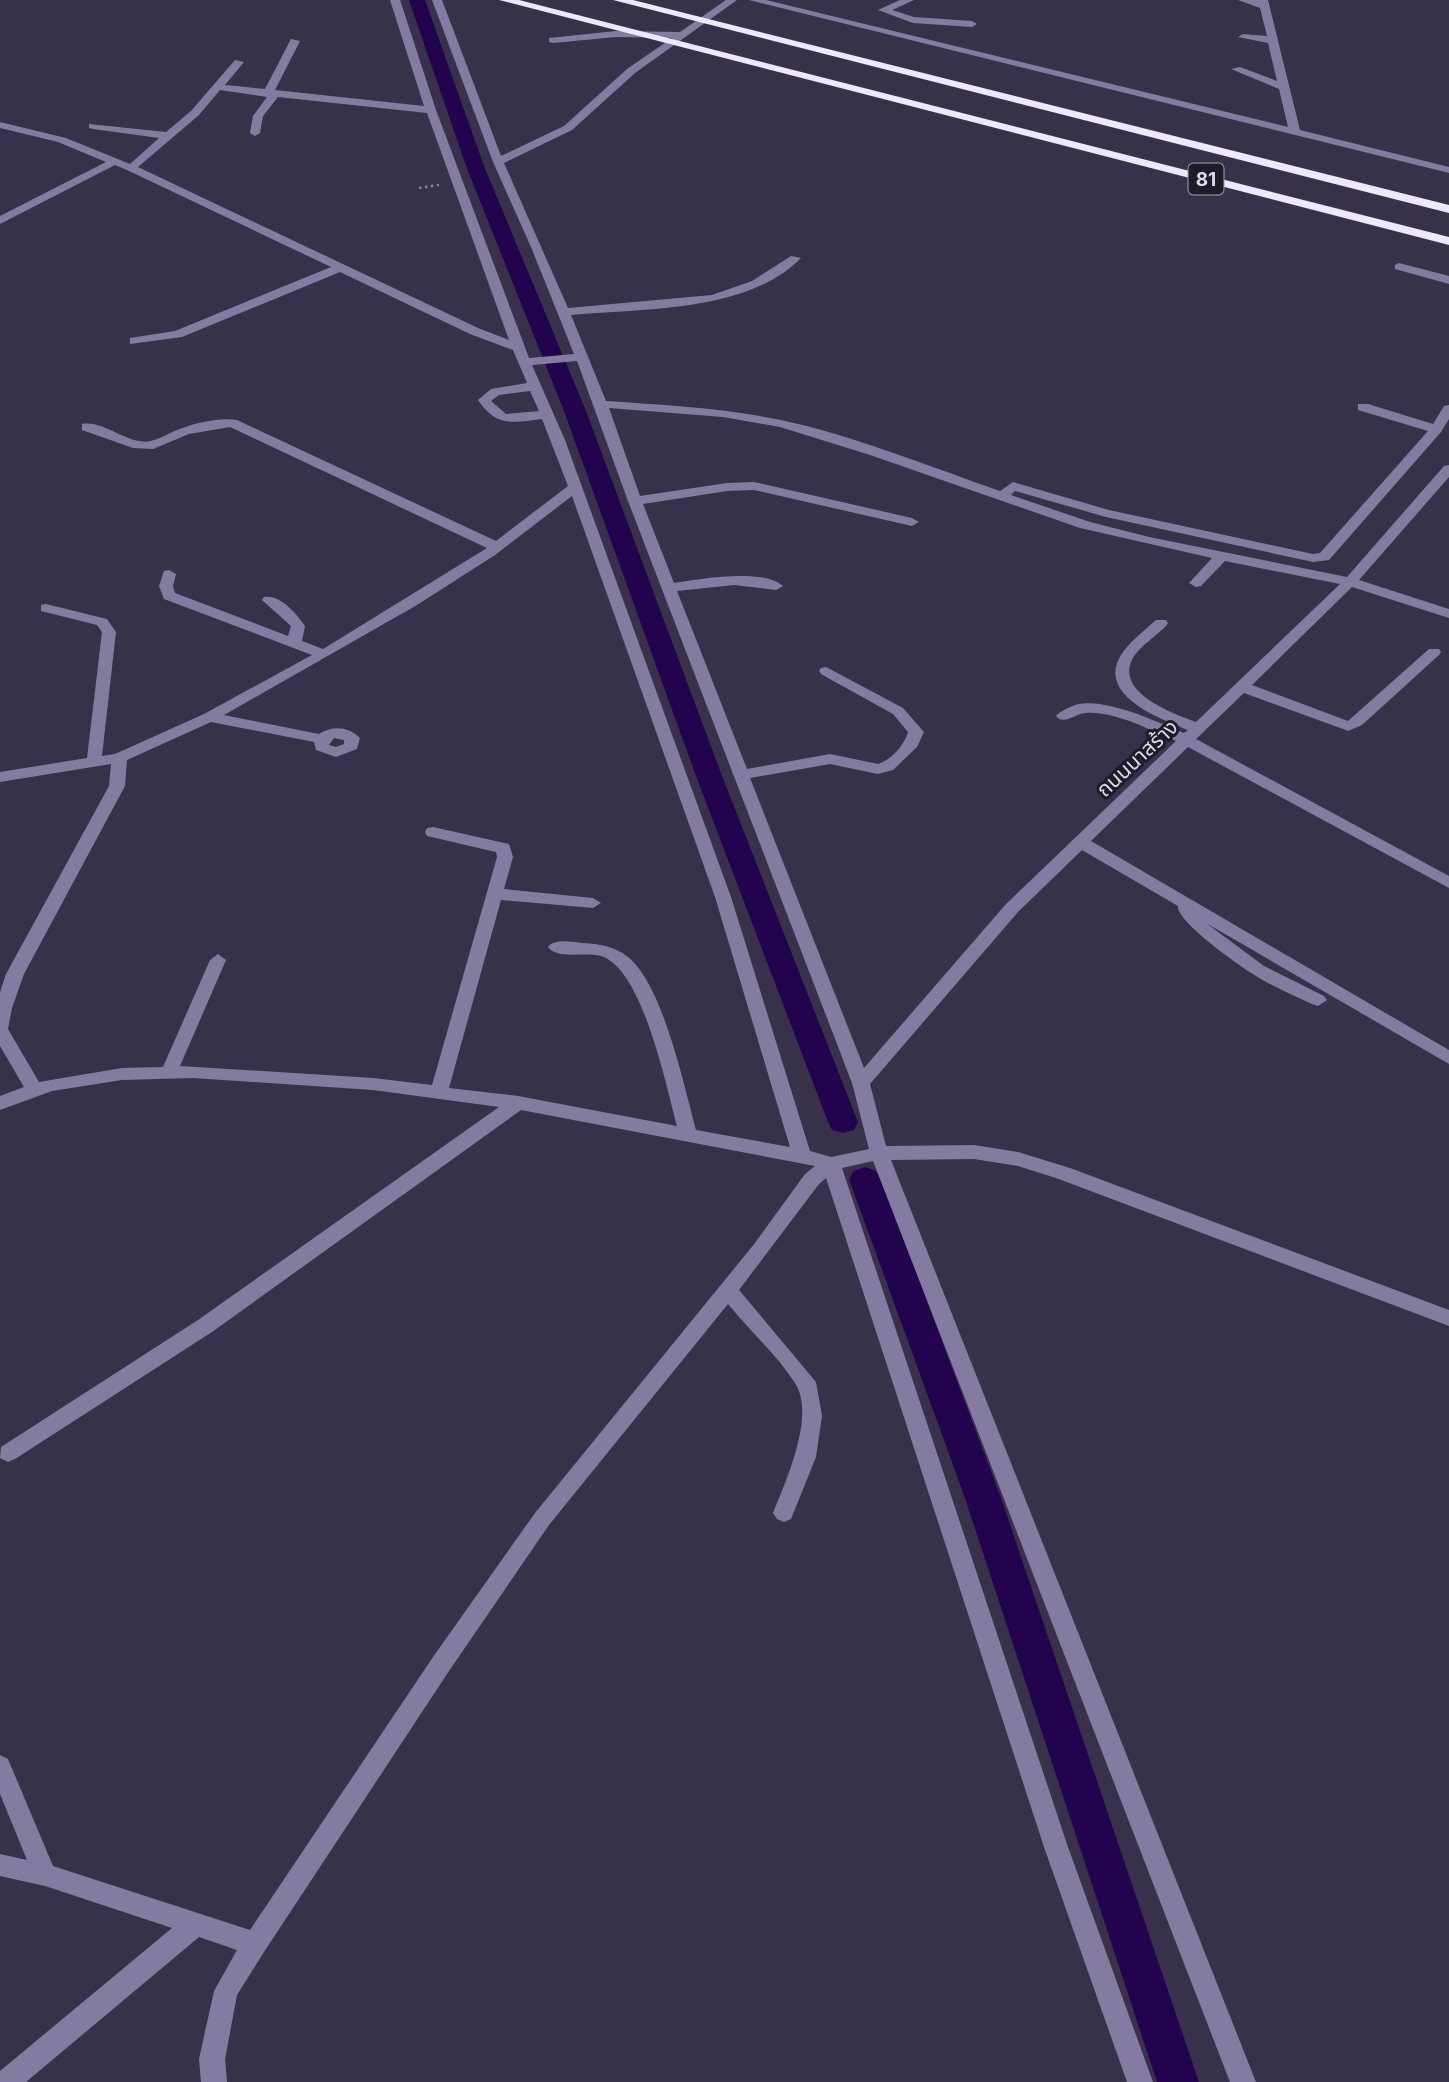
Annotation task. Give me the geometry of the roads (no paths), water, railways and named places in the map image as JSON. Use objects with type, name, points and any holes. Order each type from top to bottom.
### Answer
[{"type":"highway","name":"81","points":[[505,0],[1449,242]]},
{"type":"highway","name":"81","points":[[619,0],[1449,209]]},
{"type":"street","points":[[395,0],[431,110],[518,348]]},
{"type":"street","points":[[437,0],[498,162],[537,247],[563,313],[574,357],[601,404],[635,501],[861,1083],[879,1153],[1243,2082]]},
{"type":"street","points":[[498,162],[568,128],[631,71],[732,0]]},
{"type":"street","points":[[754,0],[1449,170]]},
{"type":"street","points":[[909,0],[883,10],[913,19],[972,24]]},
{"type":"street","points":[[1243,0],[1264,3],[1295,133]]},
{"type":"street","points":[[553,40],[616,34],[684,35]]},
{"type":"street","points":[[1243,37],[1273,40]]},
{"type":"street","points":[[256,133],[258,116],[295,41]]},
{"type":"street","points":[[131,168],[195,113],[239,62]]},
{"type":"street","points":[[1236,69],[1285,88]]},
{"type":"street","points":[[217,88],[431,110]]},
{"type":"street","points":[[0,125],[62,140],[115,160],[474,331],[518,348],[532,362],[536,386],[723,897],[802,1156]]},
{"type":"street","points":[[93,126],[169,136]]},
{"type":"street","points":[[0,221],[115,160]]},
{"type":"street","points":[[563,313],[713,298],[756,284],[795,258]]},
{"type":"street","points":[[1399,267],[1449,280]]},
{"type":"street","points":[[134,341],[178,334],[340,268]]},
{"type":"street","points":[[532,362],[574,357]]},
{"type":"street","points":[[536,386],[495,392],[484,400],[491,413],[506,419],[547,414]]},
{"type":"street","points":[[601,404],[723,413],[782,424],[875,452],[1085,525],[1350,582],[1449,614]]},
{"type":"street","points":[[1363,407],[1436,429]]},
{"type":"street","points":[[1001,497],[1016,485],[1105,513],[1313,558],[1324,557],[1436,429],[1449,409]]},
{"type":"street","points":[[87,427],[138,445],[153,445],[185,431],[232,423],[498,547]]},
{"type":"street","name":"ถนนนาสร้าง","points":[[861,1083],[1012,908],[1350,582],[1449,469]]},
{"type":"street","points":[[635,501],[727,487],[754,486],[912,522]]},
{"type":"street","points":[[0,777],[119,758],[209,718],[324,654],[498,547],[574,488]]},
{"type":"street","points":[[1196,583],[1222,556]]},
{"type":"street","points":[[169,574],[166,586],[169,596],[324,654]]},
{"type":"street","points":[[670,588],[730,579],[776,586]]},
{"type":"street","points":[[269,600],[298,626],[294,643]]},
{"type":"street","points":[[46,608],[102,622],[109,632],[94,762]]},
{"type":"street","points":[[1161,623],[1126,658],[1121,670],[1123,683],[1138,699],[1193,734],[1449,883]]},
{"type":"street","points":[[1242,687],[1348,726],[1357,722],[1434,652]]},
{"type":"street","points":[[742,775],[830,759],[878,769],[888,767],[912,744],[916,732],[898,711],[826,671]]},
{"type":"street","points":[[1064,716],[1081,708],[1106,711],[1193,734]]},
{"type":"street","points":[[209,718],[322,739]]},
{"type":"street","points":[[35,1090],[2,1036],[3,1008],[15,974],[117,786],[119,758]]},
{"type":"street","points":[[433,832],[503,848],[505,857],[439,1093]]},
{"type":"street","points":[[1079,841],[1449,1058]]},
{"type":"street","points":[[494,894],[593,903]]},
{"type":"street","points":[[1179,900],[1201,928],[1246,958],[1258,970],[1318,1000]]},
{"type":"street","points":[[556,947],[610,953],[628,964],[647,996],[689,1136]]},
{"type":"street","points":[[169,1072],[218,960]]},
{"type":"street","points":[[0,1103],[35,1090],[122,1074],[169,1072],[373,1084],[518,1103],[802,1156],[831,1164]]},
{"type":"street","points":[[8,1453],[205,1326],[518,1103]]},
{"type":"street","points":[[214,2082],[212,2059],[226,1991],[442,1664],[542,1519],[762,1248],[812,1179],[831,1164],[879,1153],[974,1152],[1018,1159],[1076,1177],[1449,1318]]},
{"type":"street","points":[[831,1164],[1056,1847],[1140,2082]]},
{"type":"street","points":[[727,1290],[806,1382],[812,1416],[806,1457],[784,1513]]},
{"type":"street","points":[[0,1766],[45,1875]]},
{"type":"street","points":[[0,1865],[45,1875],[255,1944]]},
{"type":"street","points":[[6,2082],[195,1925]]},
{"type":"waterway","points":[[417,0],[475,166],[575,411],[709,776],[843,1122]]},
{"type":"waterway","points":[[865,1179],[983,1498],[1178,2082]]}]
